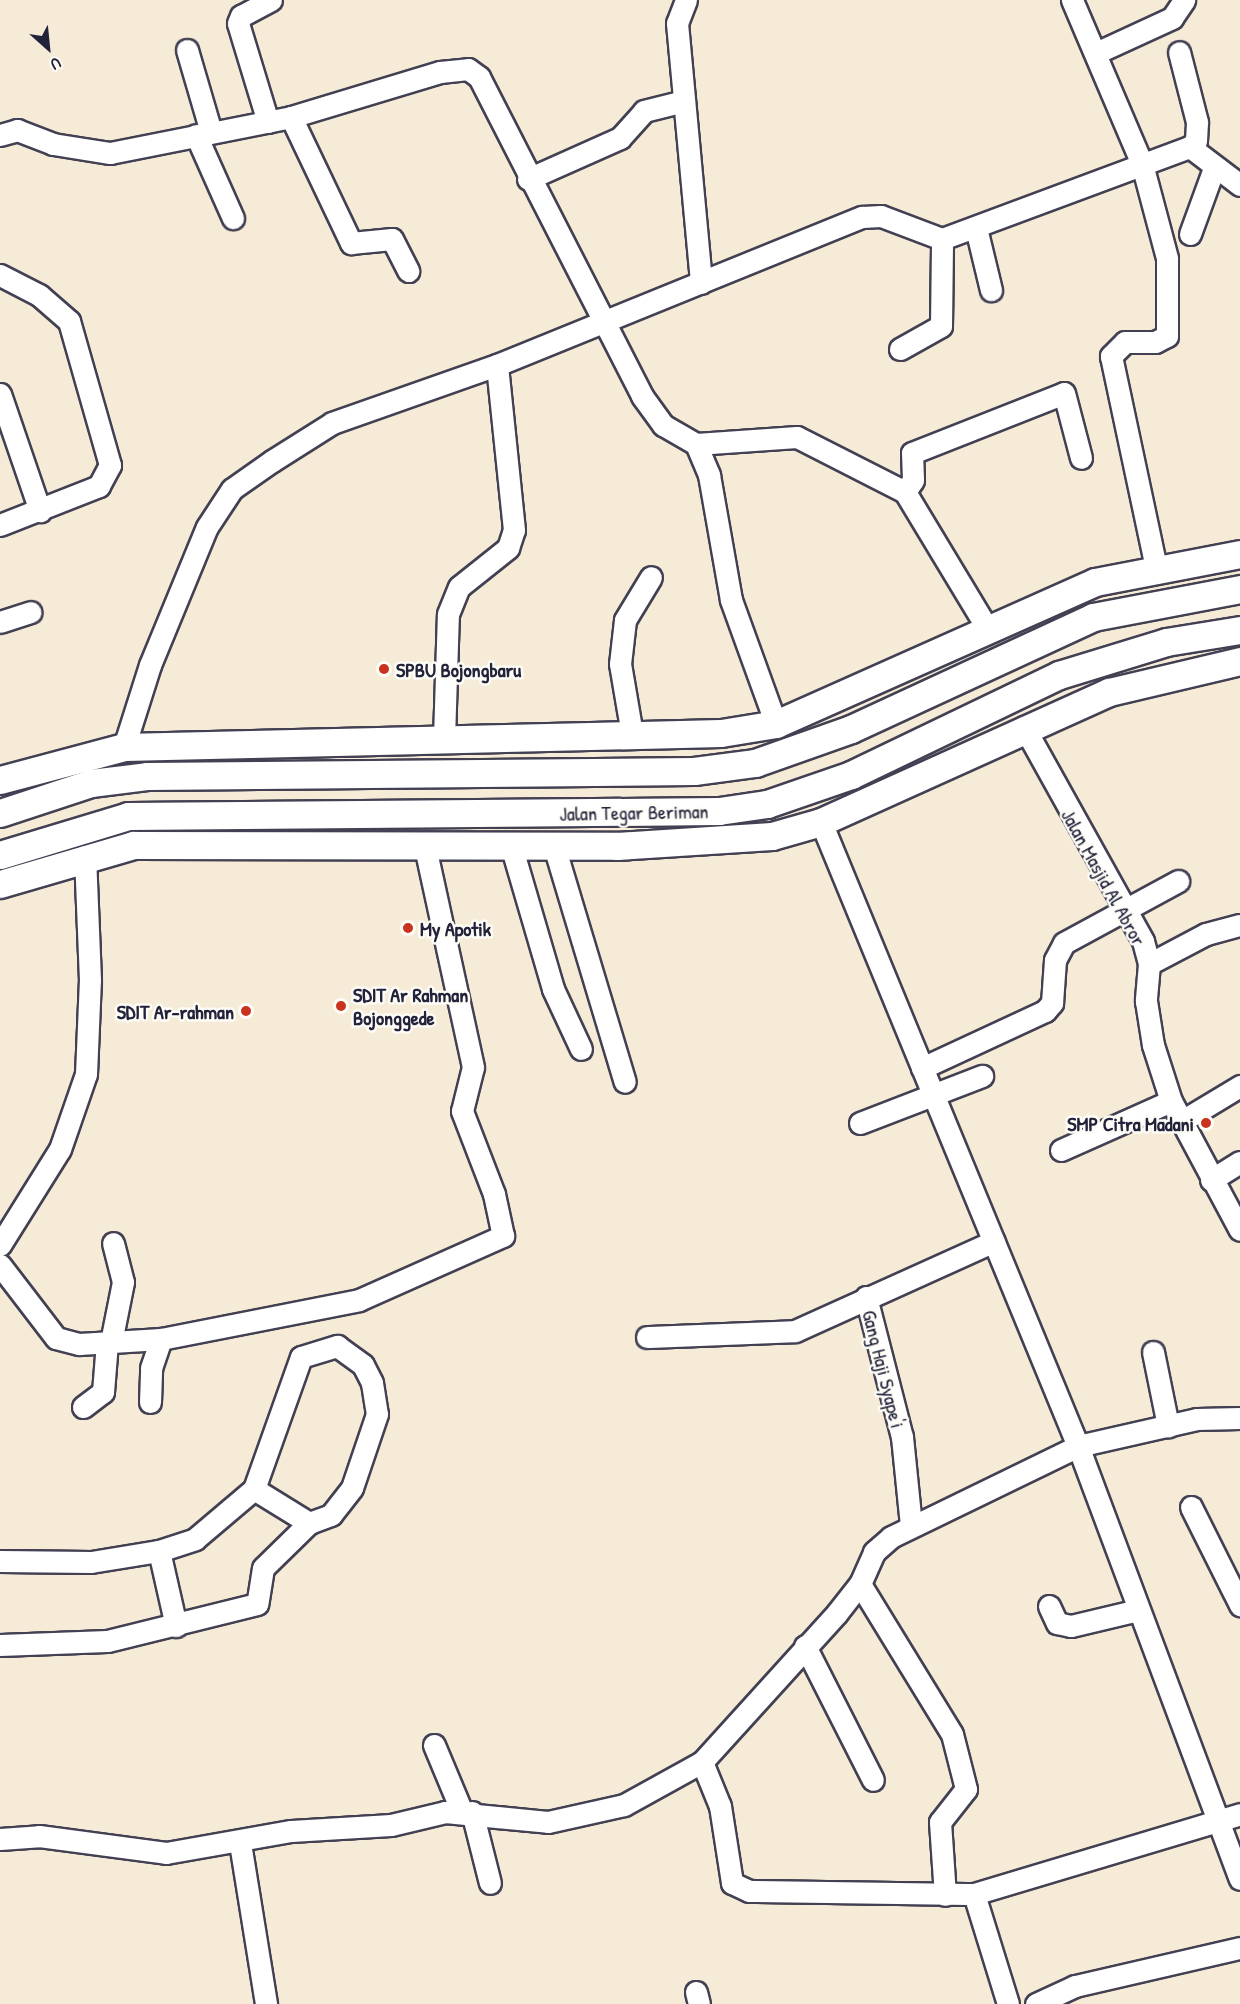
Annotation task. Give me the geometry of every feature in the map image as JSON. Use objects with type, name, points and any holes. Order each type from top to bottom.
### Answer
[{"type":"main road","points":[[0,780],[124,747],[721,733],[776,724],[884,677],[987,628],[1095,582],[1156,568],[1240,554]]},
{"type":"main road","points":[[1237,590],[1240,630]]},
{"type":"main road","name":"Jalan Tegar Beriman","points":[[0,813],[92,783],[147,776],[694,771],[755,763],[851,729],[948,681],[1093,617],[1237,590]]},
{"type":"main road","name":"Jalan Tegar Beriman","points":[[0,855],[128,816],[718,811],[767,804],[852,775],[1059,675],[1127,652],[1240,630]]},
{"type":"main road","name":"Jalan Tegar Beriman","points":[[0,884],[85,856],[174,843],[337,845],[424,843],[554,846],[723,843],[821,822],[1024,727],[1109,692],[1240,661]]},
{"type":"main road","points":[[884,677],[948,681]]},
{"type":"main road","points":[[335,742],[337,774]]},
{"type":"main road","points":[[337,845],[338,816]]},
{"type":"street","points":[[268,122],[238,23],[241,16],[272,0]]},
{"type":"street","points":[[686,0],[677,23],[701,283]]},
{"type":"street","points":[[1072,0],[1142,164],[1167,258],[1167,336],[1155,342],[1125,342],[1111,356],[1156,568]]},
{"type":"street","points":[[1096,53],[1172,18],[1184,0]]},
{"type":"street","points":[[187,50],[203,133],[233,218]]},
{"type":"street","points":[[124,747],[176,600],[207,527],[232,489],[332,423],[497,365],[862,217],[881,216],[942,239],[1190,147],[1196,141],[1197,122],[1179,52]]},
{"type":"street","points":[[0,135],[17,130],[53,144],[110,153],[291,117],[468,69],[491,93],[528,179],[603,323],[658,417],[696,444],[709,475],[731,600],[776,724]]},
{"type":"street","points":[[528,179],[620,138],[644,111],[684,101]]},
{"type":"street","points":[[291,117],[351,243],[392,239],[408,271]]},
{"type":"street","points":[[1190,147],[1214,168],[1240,185]]},
{"type":"street","points":[[1190,234],[1214,168]]},
{"type":"street","points":[[976,228],[991,290]]},
{"type":"street","points":[[900,349],[941,326],[942,239]]},
{"type":"street","points":[[0,275],[39,295],[69,321],[110,450],[108,475],[99,486],[0,525]]},
{"type":"street","points":[[444,739],[448,614],[459,587],[508,548],[514,530],[497,365]]},
{"type":"street","points":[[905,492],[912,480],[912,453],[1064,393],[1081,458]]},
{"type":"street","points":[[0,394],[40,511]]},
{"type":"street","points":[[696,444],[797,437],[905,492],[987,628]]},
{"type":"street","points":[[632,734],[620,664],[625,620],[651,577]]},
{"type":"street","points":[[0,622],[30,612]]},
{"type":"street","name":"Jalan Masjid Al Abror","points":[[1024,727],[1073,823],[1126,908],[1149,964],[1146,1000],[1171,1101],[1211,1180],[1240,1230]]},
{"type":"street","points":[[821,822],[1078,1446],[1240,1879]]},
{"type":"street","points":[[0,1265],[56,1338],[67,1344],[109,1342],[161,1339],[359,1300],[503,1236],[494,1194],[462,1111],[472,1067],[424,843]]},
{"type":"street","points":[[511,845],[553,989],[581,1049]]},
{"type":"street","points":[[554,846],[625,1082]]},
{"type":"street","points":[[0,1245],[60,1149],[86,1074],[90,980],[85,856]]},
{"type":"street","points":[[922,1068],[1046,1011],[1052,1004],[1055,960],[1064,943],[1178,880]]},
{"type":"street","points":[[1149,964],[1206,934],[1240,925]]},
{"type":"street","points":[[860,1123],[982,1076]]},
{"type":"street","points":[[1182,1121],[1240,1086]]},
{"type":"street","points":[[1061,1150],[1171,1101]]},
{"type":"street","points":[[1211,1180],[1240,1162]]},
{"type":"street","points":[[866,1297],[994,1241]]},
{"type":"street","points":[[83,1407],[103,1392],[109,1342],[123,1282],[114,1243]]},
{"type":"street","name":"Gang Haji Syape'i","points":[[646,1337],[795,1331],[866,1297],[902,1437],[911,1526]]},
{"type":"street","points":[[150,1402],[151,1368],[161,1339]]},
{"type":"street","points":[[0,1561],[91,1562],[159,1551],[220,1523],[254,1489],[301,1357],[323,1346],[351,1355],[372,1383],[376,1414],[352,1488],[331,1515],[309,1523],[263,1568],[257,1604],[176,1626],[63,1646],[0,1644]]},
{"type":"street","points":[[1153,1352],[1168,1426]]},
{"type":"street","points":[[0,1839],[39,1836],[148,1853],[240,1843],[291,1831],[391,1825],[467,1812],[548,1822],[589,1815],[652,1792],[702,1761],[860,1584],[873,1552],[911,1526],[1078,1446],[1168,1426],[1240,1418]]},
{"type":"street","points":[[254,1489],[309,1523]]},
{"type":"street","points":[[1191,1507],[1240,1605]]},
{"type":"street","points":[[159,1551],[176,1626]]},
{"type":"street","points":[[860,1584],[952,1734],[966,1789],[940,1822],[945,1895]]},
{"type":"street","points":[[1049,1606],[1057,1623],[1071,1626],[1138,1610]]},
{"type":"street","points":[[805,1646],[873,1780]]},
{"type":"street","points":[[434,1745],[467,1812],[490,1883]]},
{"type":"street","points":[[702,1761],[720,1806],[736,1889],[974,1894],[1218,1818],[1240,1814]]},
{"type":"street","points":[[240,1843],[266,2004]]},
{"type":"street","points":[[974,1894],[1008,2004]]},
{"type":"street","points":[[1036,2004],[1075,1986],[1240,1948]]},
{"type":"place","name":"SPBU Bojongbaru","points":[[384,669]]},
{"type":"place","name":"My Apotik","points":[[408,928]]},
{"type":"place","name":"SDIT Ar Rahman Bojonggede","points":[[341,1006]]},
{"type":"place","name":"SDIT Ar-rahman","points":[[246,1011]]},
{"type":"place","name":"SMP Citra Madani","points":[[1206,1123]]}]
